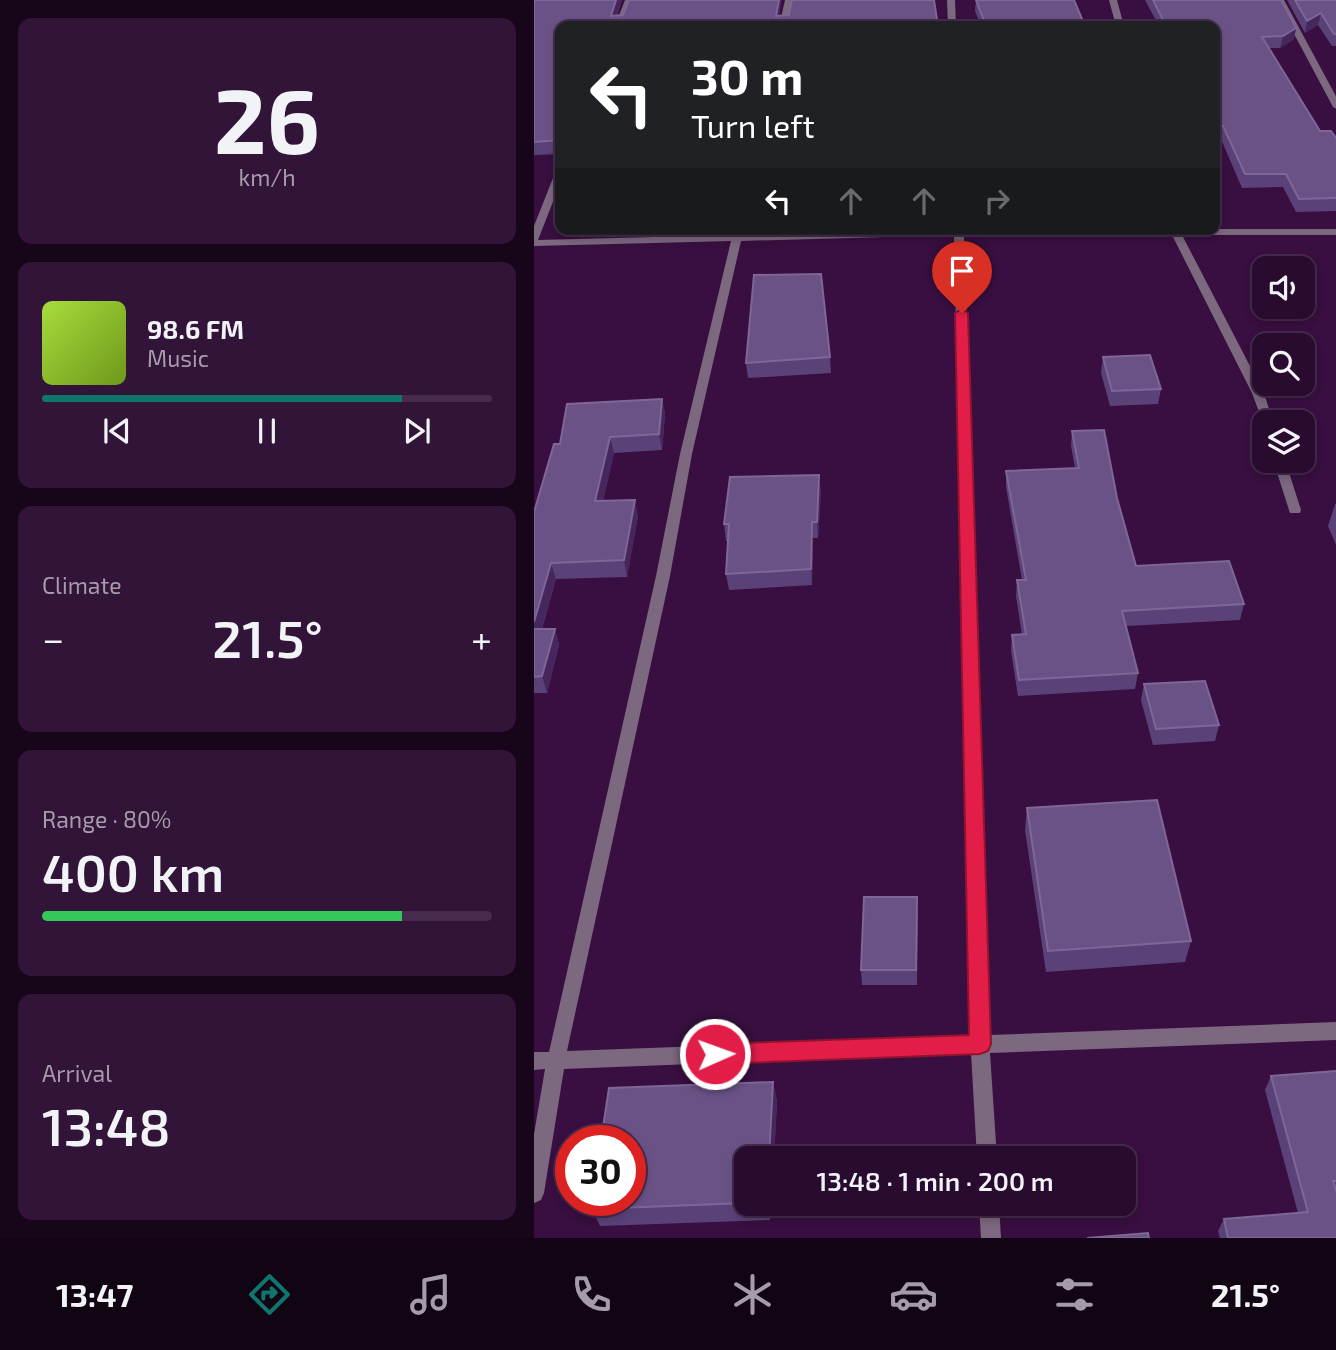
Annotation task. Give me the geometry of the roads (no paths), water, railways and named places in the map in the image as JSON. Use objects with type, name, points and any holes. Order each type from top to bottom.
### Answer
[{"type":"street","points":[[621,21],[629,0]]},
{"type":"street","points":[[784,21],[789,0]]},
{"type":"street","points":[[951,0],[952,21]]},
{"type":"street","points":[[1113,0],[1119,21]]},
{"type":"street","points":[[1280,0],[1336,107]]},
{"type":"street","points":[[555,186],[534,241],[687,235]]},
{"type":"street","points":[[1220,231],[1336,232]]},
{"type":"street","points":[[534,1193],[556,1060],[663,576],[686,454],[738,235]]},
{"type":"street","points":[[959,235],[980,1044],[986,1146]]},
{"type":"street","points":[[1176,235],[1258,393],[1263,410]]},
{"type":"street","points":[[1283,473],[1295,510]]},
{"type":"street","points":[[534,1061],[1336,1031]]},
{"type":"street","points":[[990,1216],[991,1238]]}]
